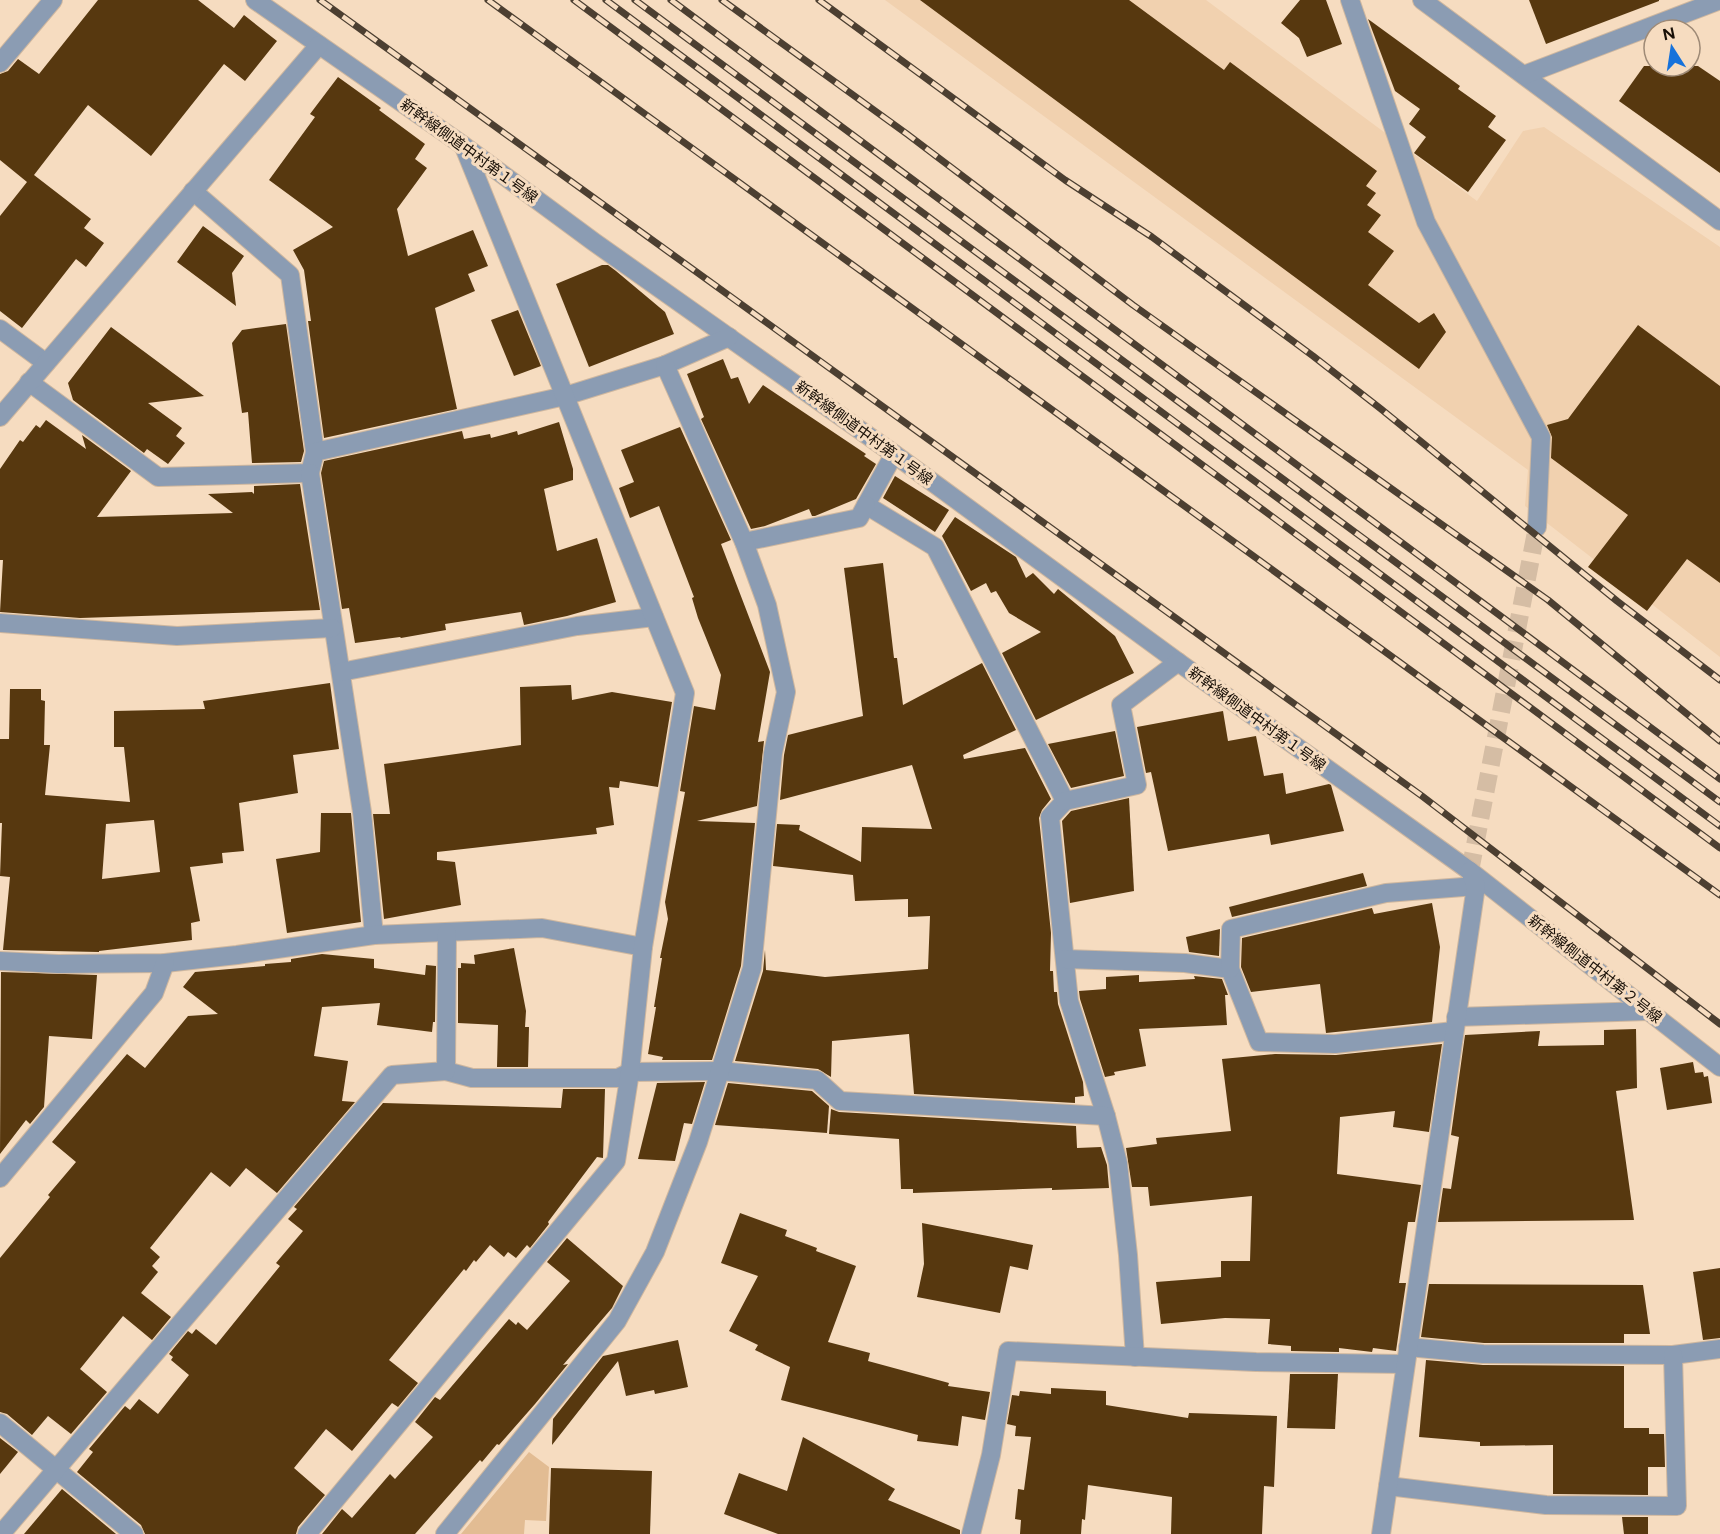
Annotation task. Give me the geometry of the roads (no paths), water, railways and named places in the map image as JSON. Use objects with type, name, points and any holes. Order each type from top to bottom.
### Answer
[{"type":"street","points":[[0,63],[53,0]]},
{"type":"street","name":"新幹線側道中村第１号線","points":[[255,0],[464,146],[594,242],[894,454],[1473,879]]},
{"type":"street","points":[[1350,0],[1425,222],[1541,437],[1537,527]]},
{"type":"street","points":[[1422,0],[1720,221]]},
{"type":"street","points":[[1524,75],[1720,0]]},
{"type":"street","points":[[0,417],[319,45]]},
{"type":"street","points":[[307,1534],[616,1161],[630,1072],[643,947],[685,693],[464,146]]},
{"type":"street","points":[[193,191],[290,275],[315,452],[310,474],[362,812],[374,936]]},
{"type":"street","points":[[0,329],[46,363]]},
{"type":"street","points":[[315,452],[565,396],[665,364],[729,337]]},
{"type":"street","points":[[445,1534],[616,1321],[655,1252],[698,1142],[752,968],[772,753],[786,692],[767,604],[744,542],[665,364]]},
{"type":"street","points":[[29,382],[158,477],[310,474]]},
{"type":"street","points":[[744,542],[858,518],[894,454]]},
{"type":"street","points":[[866,505],[935,546],[1065,801]]},
{"type":"street","points":[[341,672],[577,626],[654,616]]},
{"type":"street","points":[[0,623],[177,636],[332,628]]},
{"type":"street","points":[[1135,1357],[1128,1255],[1118,1163],[1106,1116],[1069,1001],[1050,817],[1065,801],[1137,785],[1121,705],[1178,662]]},
{"type":"street","points":[[1381,1534],[1455,1024],[1473,879],[1386,893],[1231,929],[1230,969],[1259,1042],[1335,1044],[1455,1024],[1648,1011]]},
{"type":"street","name":"新幹線側道中村第２号線","points":[[1473,879],[1720,1067]]},
{"type":"street","points":[[0,961],[58,964],[165,963],[374,936],[542,928],[643,947]]},
{"type":"street","points":[[446,1071],[447,933]]},
{"type":"street","points":[[1065,959],[1185,963],[1230,969]]},
{"type":"street","points":[[0,1178],[154,993],[165,963]]},
{"type":"street","points":[[1,1534],[392,1075],[446,1071],[472,1078],[618,1078],[630,1072],[720,1071],[817,1080],[840,1101],[1106,1116]]},
{"type":"street","points":[[971,1534],[991,1455],[1008,1351],[1256,1362],[1406,1355],[1673,1355],[1720,1349]]},
{"type":"street","points":[[1388,1486],[1546,1505],[1677,1506],[1673,1355]]},
{"type":"street","points":[[0,1423],[134,1534]]},
{"type":"tunnel","points":[[1470,871],[1537,527]]},
{"type":"railway","points":[[320,0],[1422,796],[1720,1024]]},
{"type":"railway","points":[[488,0],[1720,895]]},
{"type":"railway","points":[[574,0],[1720,848]]},
{"type":"railway","points":[[606,0],[1720,826]]},
{"type":"railway","points":[[635,0],[1720,802]]},
{"type":"railway","points":[[671,0],[1720,779]]},
{"type":"railway","points":[[722,0],[907,134],[1133,305],[1548,600],[1720,741]]},
{"type":"railway","points":[[819,0],[1065,180],[1152,237],[1313,356],[1617,601],[1720,680]]}]
